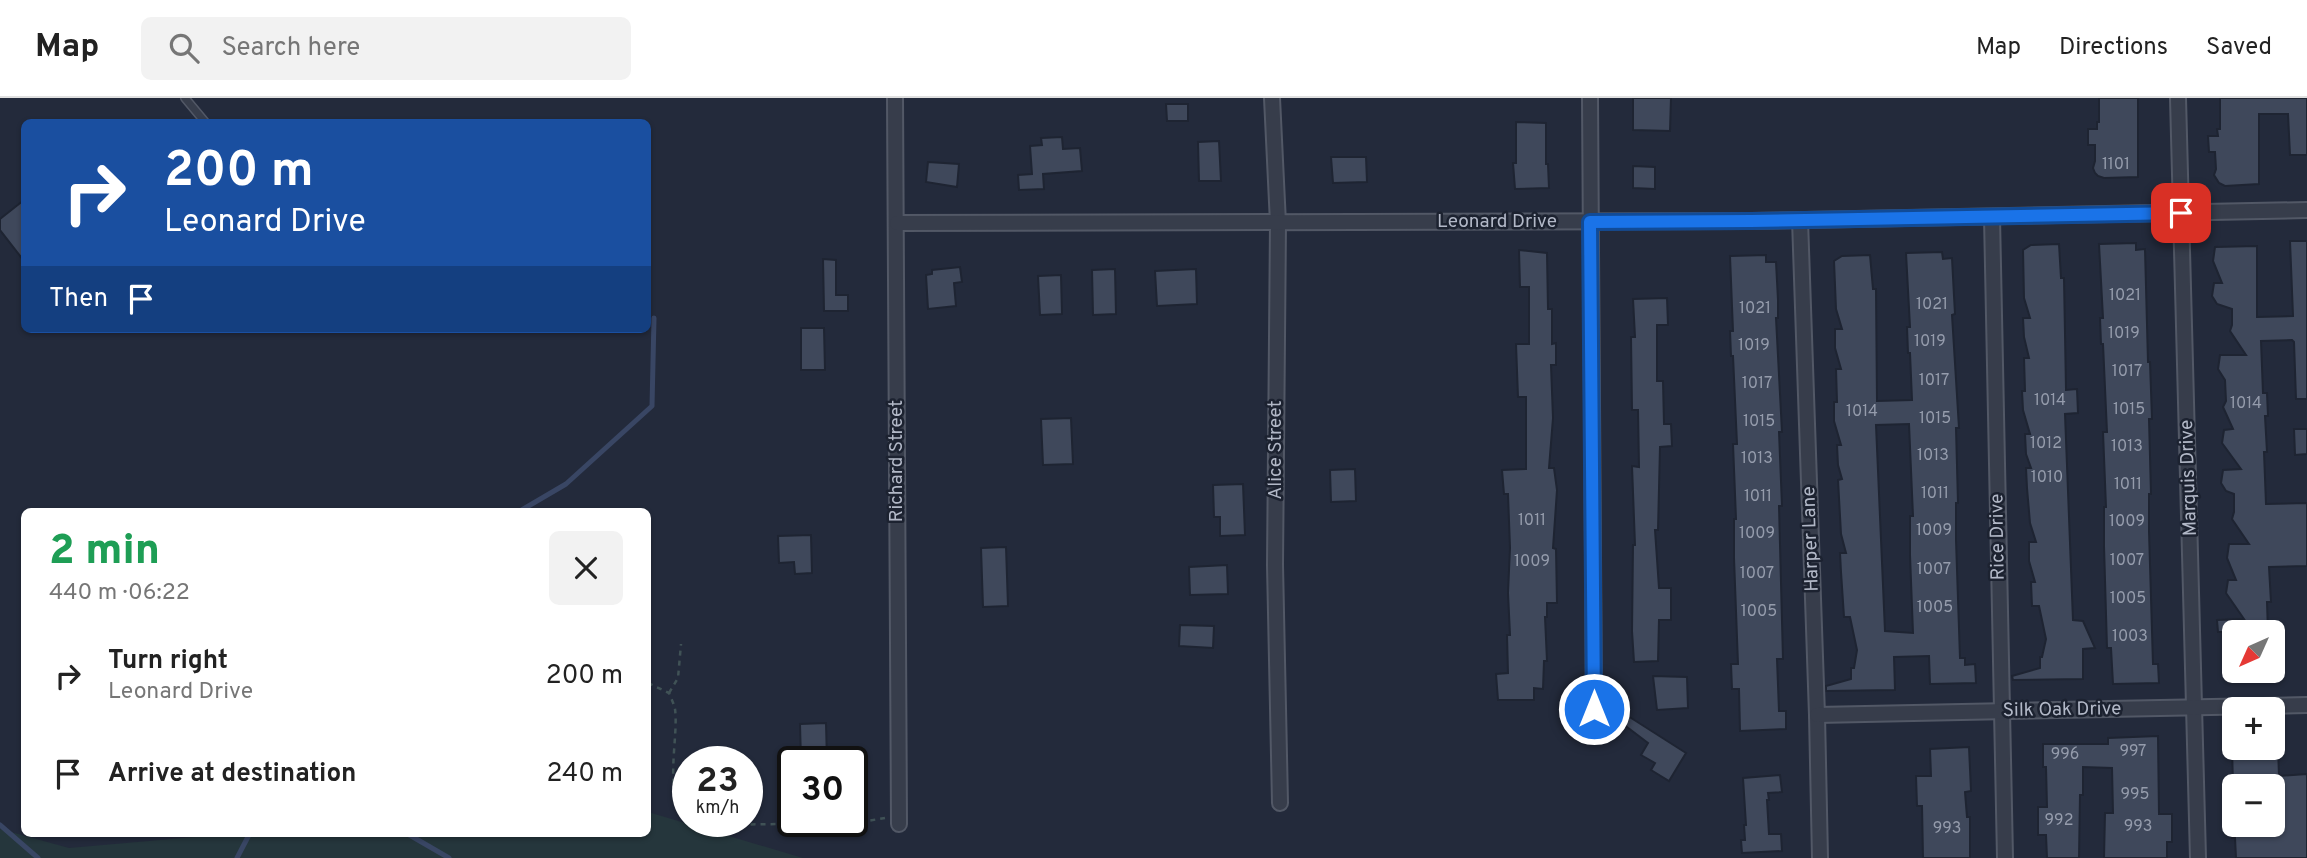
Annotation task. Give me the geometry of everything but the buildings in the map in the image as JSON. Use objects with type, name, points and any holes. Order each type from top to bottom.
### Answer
[{"type":"street","name":"Richard Street","points":[[895,98],[899,820]]},
{"type":"street","name":"Alice Street","points":[[1272,98],[1278,223],[1276,565],[1280,803]]},
{"type":"street","points":[[1590,98],[1594,709]]},
{"type":"street","name":"Marquis Drive","points":[[2178,98],[2199,858]]},
{"type":"street","name":"Leonard Drive","points":[[897,223],[1590,222],[2307,210]]},
{"type":"street","name":"Rice Drive","points":[[1992,217],[2005,858]]},
{"type":"street","name":"Harper Lane","points":[[1800,220],[1820,858]]},
{"type":"street","name":"Silk Oak Drive","points":[[1817,715],[2307,705]]},
{"type":"lane","points":[[185,98],[202,119]]},
{"type":"path","points":[[669,693],[678,678],[681,644]]},
{"type":"path","points":[[651,684],[669,693],[675,707],[675,746]]},
{"type":"path","points":[[763,824],[899,820]]},
{"type":"shaded area","points":[[651,813],[672,819],[672,837],[732,837],[803,858],[0,858],[0,829],[21,837],[69,848],[194,837],[651,837]]},
{"type":"waterway","points":[[525,508],[566,484],[652,406],[654,318]]},
{"type":"waterway","points":[[0,825],[38,858]]},
{"type":"waterway","points":[[237,858],[248,837]]},
{"type":"waterway","points":[[413,837],[449,858]]},
{"type":"route","points":[[1594,709],[1590,222],[2181,213]]}]
